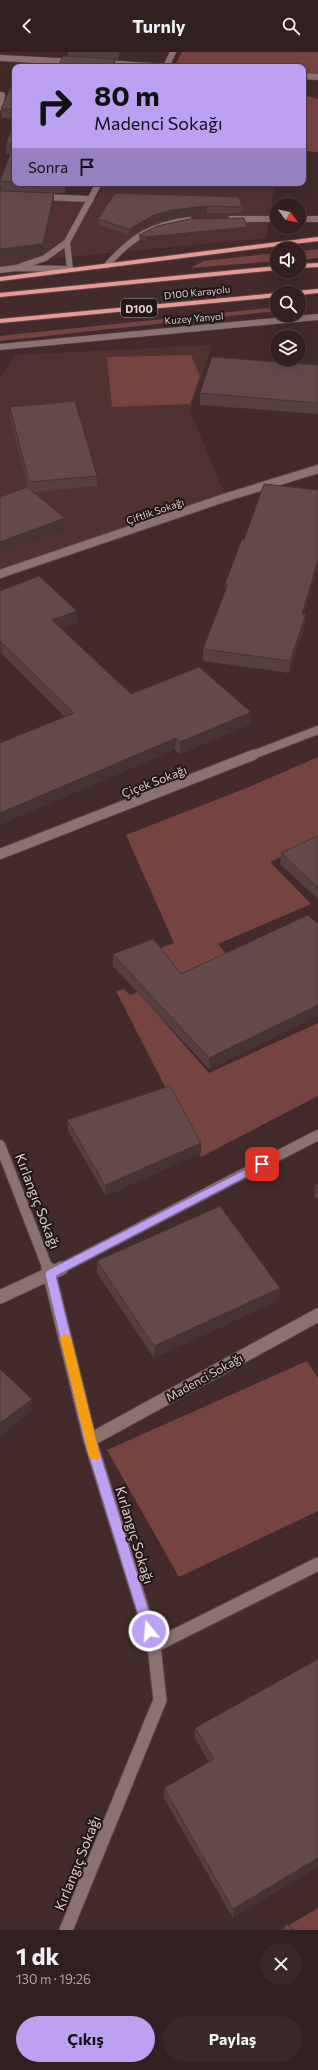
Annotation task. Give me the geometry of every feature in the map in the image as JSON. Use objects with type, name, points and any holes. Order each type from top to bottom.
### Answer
[{"type":"highway","points":[[0,280],[70,268],[107,265],[318,239]]},
{"type":"highway","points":[[306,266],[318,265]]},
{"type":"highway","name":"D100 Karayolu","points":[[0,295],[270,269]]},
{"type":"highway","points":[[306,292],[318,291]]},
{"type":"highway","name":"D100 Karayolu","points":[[0,321],[270,296]]},
{"type":"street","points":[[168,64],[172,52]]},
{"type":"street","points":[[0,58],[79,62]]},
{"type":"street","points":[[95,63],[113,64]]},
{"type":"street","points":[[306,76],[318,77]]},
{"type":"street","points":[[0,107],[2,95]]},
{"type":"street","points":[[16,268],[45,258],[67,242],[98,186]]},
{"type":"street","points":[[38,197],[91,199]]},
{"type":"street","points":[[306,219],[318,218]]},
{"type":"street","points":[[224,219],[270,219]]},
{"type":"street","points":[[107,265],[126,243],[142,232],[174,222],[195,220]]},
{"type":"street","points":[[0,270],[16,268],[70,268],[67,242]]},
{"type":"street","name":"Kuzey Yanyol","points":[[0,347],[318,317]]},
{"type":"street","name":"Çiftlik Sokağı","points":[[0,574],[224,498],[318,469]]},
{"type":"street","name":"Çiçek Sokağı","points":[[0,854],[318,729]]},
{"type":"street","points":[[0,1298],[50,1274],[318,1135]]},
{"type":"street","name":"Kırlangıç Sokağı","points":[[0,1145],[50,1274],[90,1440],[154,1646],[160,1700],[66,1930]]},
{"type":"street","name":"Madenci Sokağı","points":[[90,1440],[318,1315]]},
{"type":"street","points":[[154,1646],[318,1564]]},
{"type":"shaded area","points":[[182,52],[318,52],[318,74],[306,72],[306,64],[176,63]]},
{"type":"shaded area","points":[[306,96],[318,99],[318,152],[306,151]]},
{"type":"shaded area","points":[[103,186],[275,186],[273,198],[270,198],[270,214],[266,238],[58,258],[0,267],[0,194],[94,201]]},
{"type":"shaded area","points":[[318,249],[318,258],[306,259],[306,250]]},
{"type":"shaded area","points":[[270,254],[270,262],[190,268],[204,261]]},
{"type":"shaded area","points":[[270,308],[270,312],[0,341],[0,336]]},
{"type":"shaded area","points":[[212,345],[190,411],[227,499],[0,575],[0,377],[16,355]]},
{"type":"shaded area","points":[[191,355],[200,376],[190,404],[112,407],[107,357]]},
{"type":"shaded area","points":[[318,757],[318,840],[270,862],[311,904],[218,944],[229,957],[144,999],[209,1073],[318,1023],[318,1096],[201,1157],[116,991],[124,989],[130,995],[175,976],[157,949],[174,943],[126,835],[249,787]]},
{"type":"shaded area","points":[[307,1361],[318,1378],[318,1511],[179,1577],[107,1450]]},
{"type":"shaded area","points":[[318,1908],[318,1930],[281,1930]]},
{"type":"building","points":[[63,56],[115,59],[112,64],[59,64]]},
{"type":"building","points":[[12,84],[12,109],[1,109]]},
{"type":"building","points":[[12,127],[12,144],[6,144]]},
{"type":"building","points":[[12,149],[12,182],[0,181]]},
{"type":"building","points":[[0,191],[54,193],[43,244],[0,249]]},
{"type":"building","points":[[115,193],[239,197],[242,207],[207,206],[171,210],[154,215],[129,229],[98,219]]},
{"type":"building","points":[[244,218],[247,227],[145,237],[139,235],[157,226],[190,219]]},
{"type":"building","points":[[212,357],[270,361],[270,366],[318,365],[318,403],[200,393]]},
{"type":"building","points":[[75,401],[97,476],[29,482],[10,407]]},
{"type":"building","points":[[264,484],[318,490],[318,560],[302,614],[306,614],[290,661],[203,649],[228,584],[225,584],[242,539],[244,540]]},
{"type":"building","points":[[27,487],[65,518],[0,542],[0,497]]},
{"type":"building","points":[[39,576],[77,611],[52,620],[131,694],[199,667],[251,712],[180,742],[176,738],[0,813],[0,743],[74,713],[1,642],[0,643],[0,591]]},
{"type":"building","points":[[318,836],[318,888],[281,853]]},
{"type":"building","points":[[308,915],[318,924],[318,1005],[209,1058],[113,954],[153,939],[181,974]]},
{"type":"building","points":[[170,1086],[201,1143],[105,1185],[67,1120]]},
{"type":"building","points":[[220,1206],[280,1288],[154,1346],[97,1261]]},
{"type":"building","points":[[0,1369],[32,1399],[0,1423]]},
{"type":"building","points":[[318,1659],[318,1858],[233,1909],[164,1788],[214,1759],[195,1728]]},
{"type":"building","points":[[286,1924],[295,1930],[283,1930]]},
{"type":"slow traffic","points":[[65,1338],[95,1456]]},
{"type":"route","points":[[149,1631],[90,1440],[50,1274],[262,1164]]}]
